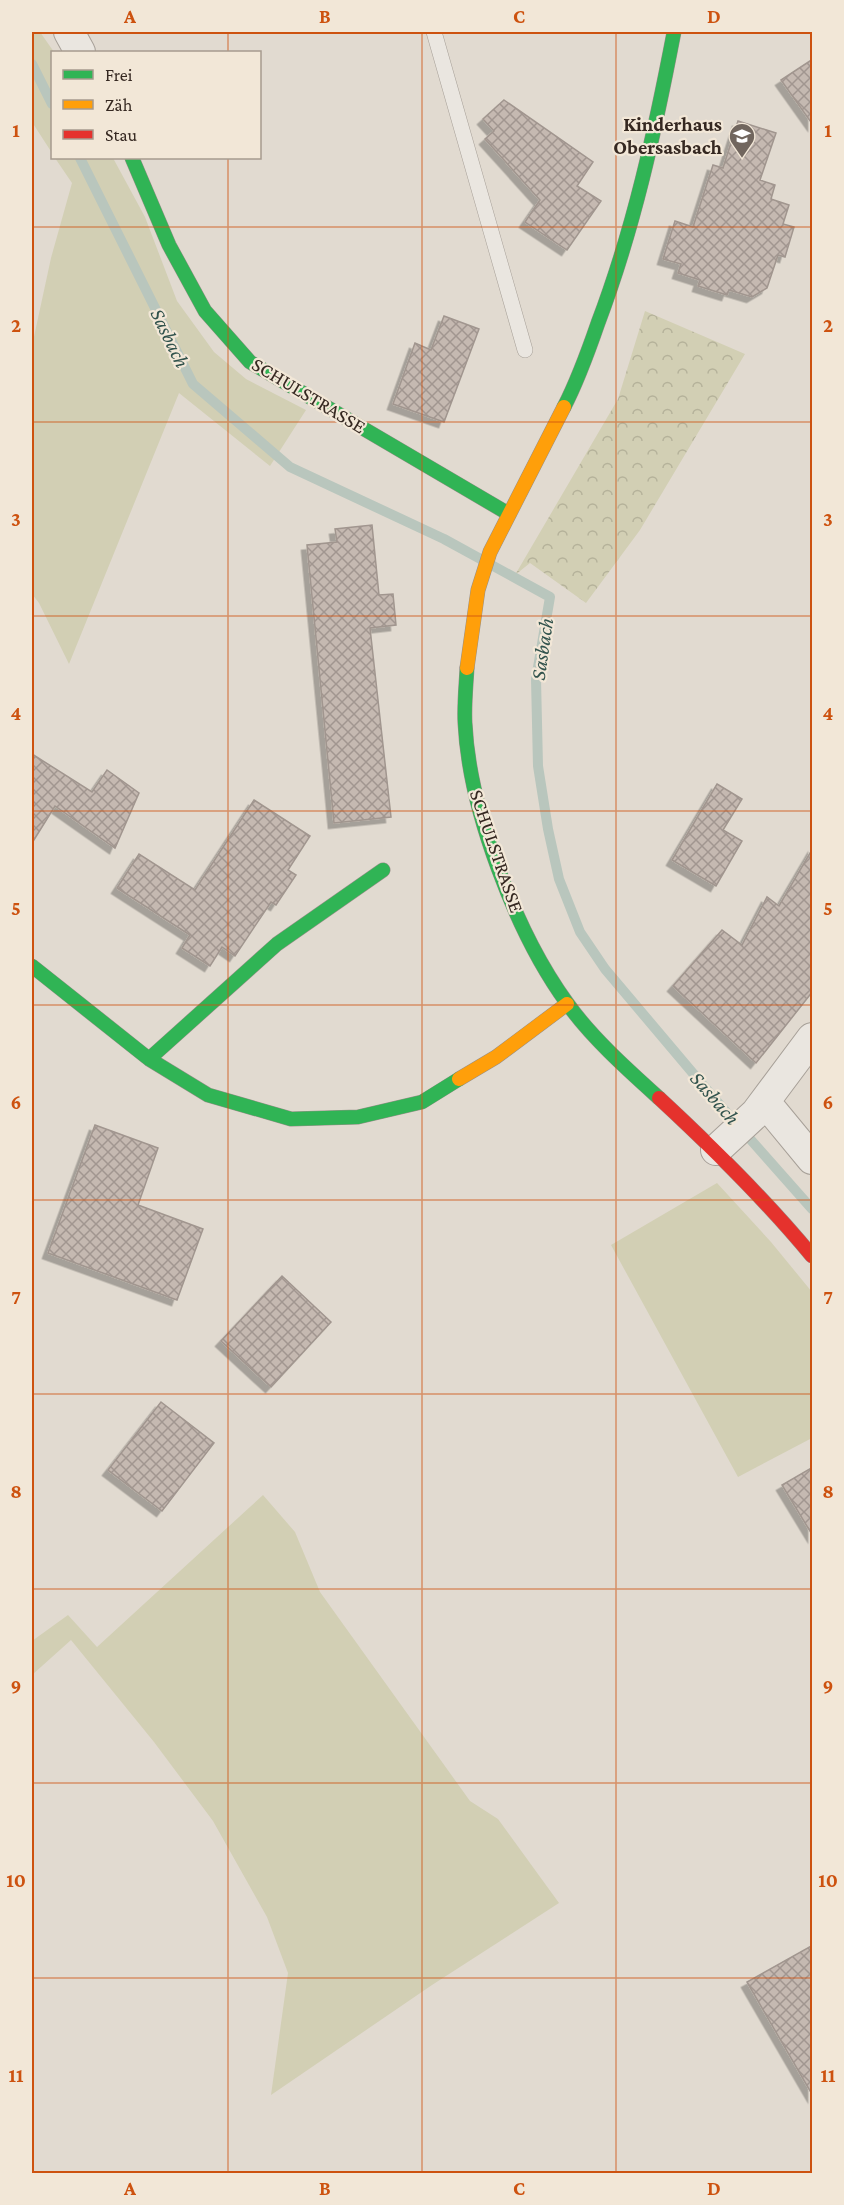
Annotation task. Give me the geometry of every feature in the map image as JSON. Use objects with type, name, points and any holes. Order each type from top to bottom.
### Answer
[{"type":"street","points":[[69,32],[79,51]]},
{"type":"street","name":"SCHULSTRASSE","points":[[674,32],[659,112],[634,216],[608,297],[576,383],[490,552],[478,590],[466,657],[465,724],[476,800],[499,870],[532,947],[567,1004],[619,1062],[722,1144],[813,1256]]},
{"type":"street","name":"SCHULSTRASSE","points":[[132,159],[169,245],[205,311],[250,362],[509,514]]},
{"type":"street","points":[[149,1059],[277,944],[383,870]]},
{"type":"street","points":[[32,966],[149,1059],[208,1095],[291,1119],[358,1117],[422,1102],[496,1057],[567,1004]]},
{"type":"street","points":[[722,1144],[760,1108],[813,1038]]},
{"type":"street","points":[[760,1108],[813,1159]]},
{"type":"lane","points":[[434,32],[525,350]]},
{"type":"green space","points":[[32,32],[40,32],[53,51],[51,51],[51,151],[32,122]]},
{"type":"green space","points":[[56,159],[114,159],[145,217],[177,301],[214,352],[246,379],[306,410],[270,466],[179,393],[69,664],[39,603],[32,594],[32,346],[51,258],[72,183]]},
{"type":"green space","points":[[645,311],[745,354],[640,530],[586,603],[530,563],[515,575],[618,399]]},
{"type":"green space","points":[[717,1183],[771,1242],[812,1292],[812,1438],[738,1477],[611,1245]]},
{"type":"green space","points":[[263,1495],[295,1532],[320,1592],[470,1801],[498,1819],[559,1903],[432,1985],[271,2095],[288,1973],[267,1917],[213,1821],[154,1742],[71,1640],[32,1675],[32,1641],[68,1615],[97,1647]]},
{"type":"building","points":[[813,59],[813,125],[781,80]]},
{"type":"building","points":[[504,100],[593,162],[577,186],[601,201],[567,250],[525,222],[540,200],[485,139],[494,131],[483,119]]},
{"type":"building","points":[[738,121],[776,133],[760,180],[775,185],[771,199],[789,205],[783,224],[794,227],[785,257],[778,255],[767,288],[752,297],[729,290],[727,295],[698,286],[700,280],[678,273],[681,264],[663,259],[675,221],[693,227],[713,165],[723,168]]},
{"type":"building","points":[[444,316],[479,329],[444,422],[393,404],[415,343],[431,350]]},
{"type":"building","points":[[372,525],[379,595],[393,594],[396,625],[370,628],[391,817],[334,823],[307,545],[337,542],[335,529]]},
{"type":"building","points":[[32,754],[92,792],[107,770],[139,793],[115,848],[55,806],[32,843]]},
{"type":"building","points":[[717,784],[742,799],[723,830],[742,841],[716,886],[672,860]]},
{"type":"building","points":[[254,800],[310,836],[288,870],[296,875],[276,905],[271,902],[235,956],[222,947],[210,966],[182,948],[190,935],[117,888],[139,854],[195,890]]},
{"type":"building","points":[[813,848],[813,991],[756,1063],[673,986],[722,930],[742,945],[767,897],[779,906]]},
{"type":"building","points":[[95,1125],[158,1148],[138,1205],[203,1229],[177,1300],[48,1253]]},
{"type":"building","points":[[282,1276],[331,1322],[271,1387],[221,1341]]},
{"type":"building","points":[[161,1402],[214,1443],[162,1511],[108,1470]]},
{"type":"building","points":[[813,1467],[813,1536],[782,1485]]},
{"type":"building","points":[[813,1945],[813,2096],[747,1982]]},
{"type":"waterway","name":"Sasbach","points":[[32,64],[51,102]]},
{"type":"waterway","name":"Sasbach","points":[[80,159],[193,384],[290,467],[444,539],[550,597],[536,679],[538,766],[559,879],[580,932],[605,969],[713,1097],[812,1209]]},
{"type":"traffic: fast","points":[[564,407],[587,355],[633,215],[651,143],[674,32]]},
{"type":"traffic: fast","points":[[132,159],[169,245],[205,311],[250,362],[509,514]]},
{"type":"traffic: fast","points":[[467,668],[465,723],[468,757],[486,831],[513,906],[530,942],[567,1003],[610,1053],[659,1098]]},
{"type":"traffic: fast","points":[[149,1059],[277,944],[383,870]]},
{"type":"traffic: fast","points":[[32,966],[149,1059],[208,1095],[291,1119],[358,1117],[422,1102],[459,1079]]},
{"type":"traffic: slow","points":[[467,668],[478,590],[490,552],[564,407]]},
{"type":"traffic: slow","points":[[459,1079],[496,1057],[567,1004]]},
{"type":"traffic: jam","points":[[659,1098],[738,1174],[812,1256]]},
{"type":"place","name":"Kinderhaus Obersasbach","points":[[742,159]]}]
